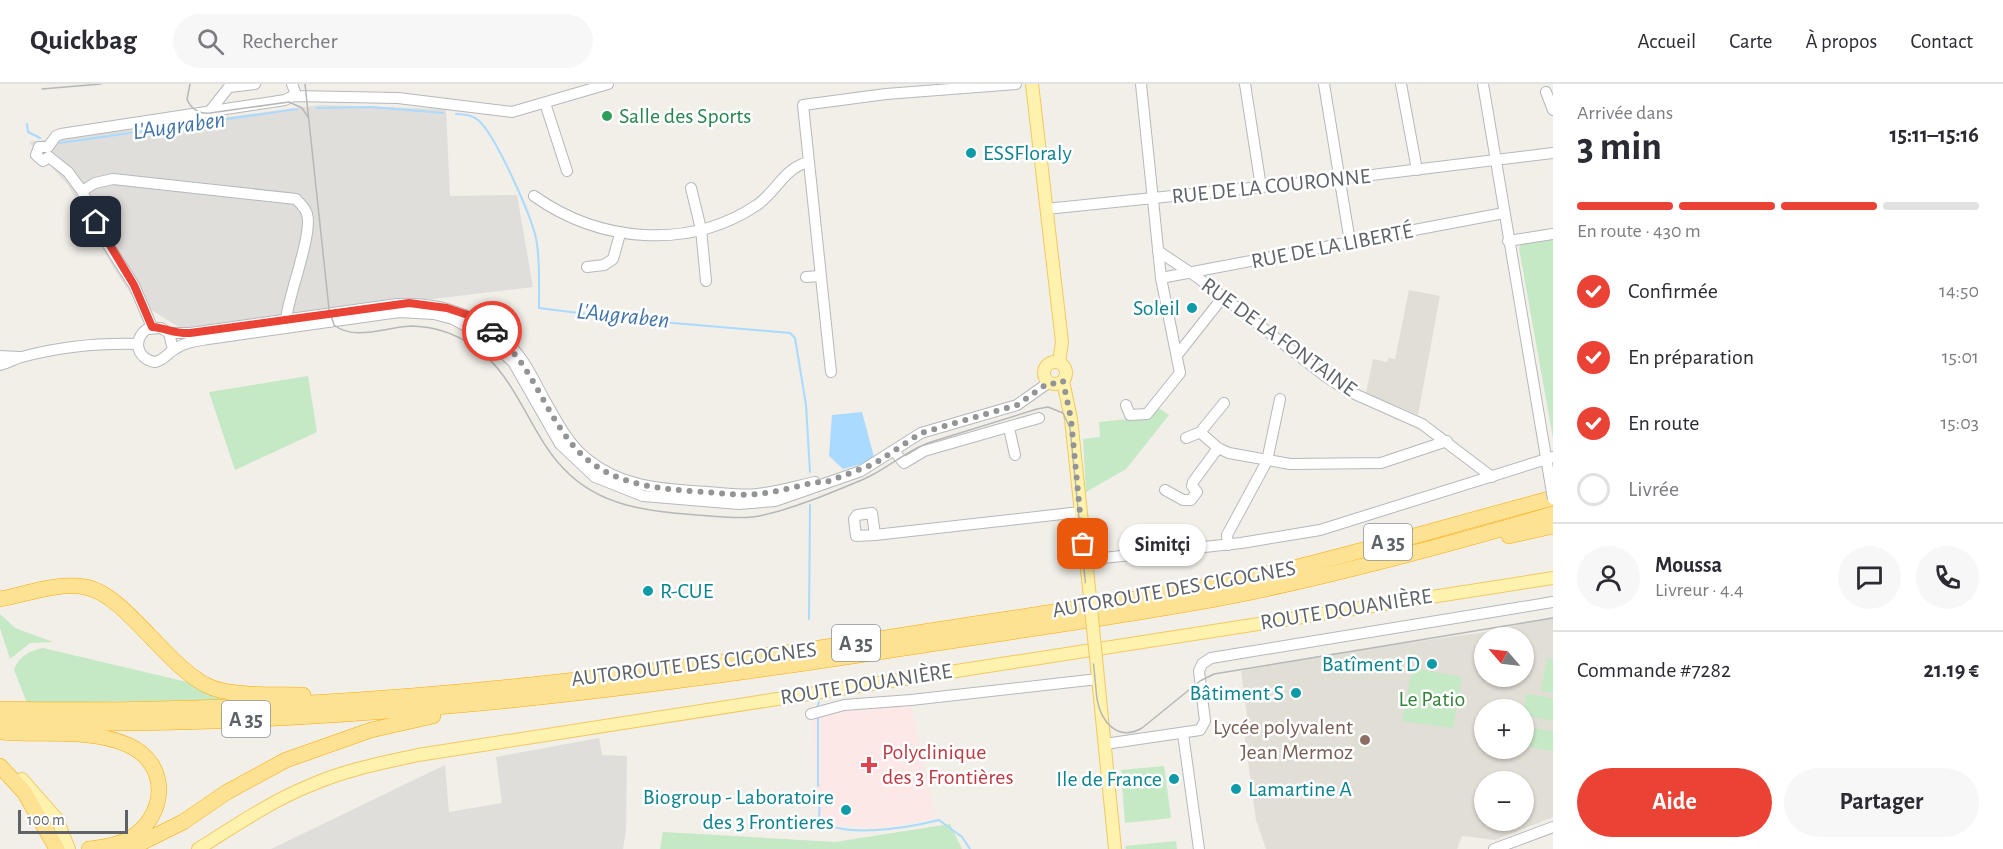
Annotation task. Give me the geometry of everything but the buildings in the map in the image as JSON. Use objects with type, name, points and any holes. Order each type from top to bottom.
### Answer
[{"type":"highway","name":"AUTOROUTE DES CIGOGNES","points":[[0,709],[278,705],[407,697],[641,673],[847,644],[1148,596],[1299,566],[1553,498]]},
{"type":"highway","name":"AUTOROUTE DES CIGOGNES","points":[[0,722],[280,718],[492,703],[633,688],[843,658],[1232,596],[1398,558],[1553,514]]},
{"type":"highway","points":[[1398,558],[1441,553],[1553,526]]},
{"type":"highway","points":[[0,600],[60,588],[87,587],[118,603],[170,660],[209,687],[242,693],[297,695],[387,691],[407,697]]},
{"type":"highway","points":[[129,849],[183,822],[259,773],[316,748],[371,730],[473,710],[492,703]]},
{"type":"highway","points":[[0,732],[107,739],[126,744],[148,758],[159,779],[160,798],[150,820],[128,839],[89,849]]},
{"type":"highway","points":[[0,766],[24,792],[57,849]]},
{"type":"main road","points":[[1032,84],[1062,342],[1059,362],[1066,370],[1063,381],[1071,419],[1115,849]]},
{"type":"main road","points":[[1059,362],[1049,363],[1044,368],[1044,377],[1048,383],[1057,384],[1063,381]]},
{"type":"main road","name":"ROUTE DOUANIÈRE","points":[[198,849],[275,803],[311,785],[360,768],[418,755],[1553,578]]},
{"type":"main road","points":[[0,760],[17,774],[57,819],[69,849]]},
{"type":"street","points":[[210,111],[229,87],[255,84]]},
{"type":"street","points":[[292,84],[295,92],[293,96]]},
{"type":"street","points":[[152,327],[134,285],[103,237],[82,191],[49,152],[61,134],[285,100],[293,96],[398,98],[513,112],[545,103],[579,89],[608,84]]},
{"type":"street","points":[[831,372],[802,108],[808,102],[884,89],[1016,84]]},
{"type":"street","points":[[1126,405],[1130,415],[1150,412],[1180,373],[1161,278],[1141,84]]},
{"type":"street","points":[[1245,84],[1261,187]]},
{"type":"street","points":[[1324,84],[1350,242]]},
{"type":"street","points":[[1401,84],[1418,170]]},
{"type":"street","points":[[1407,84],[1411,110],[1409,117]]},
{"type":"street","points":[[1483,84],[1508,241],[1550,458],[1549,475],[1553,498]]},
{"type":"street","points":[[1546,92],[1553,110]]},
{"type":"street","points":[[545,103],[567,171]]},
{"type":"street","name":"RUE DE LA COURONNE","points":[[1046,209],[1495,162],[1553,153]]},
{"type":"street","points":[[534,196],[577,220],[620,234],[670,235],[701,229],[757,205],[788,170],[808,162]]},
{"type":"street","points":[[82,191],[95,183],[112,179],[296,199],[307,213],[309,230],[289,298],[286,319]]},
{"type":"street","points":[[691,188],[701,229],[706,281]]},
{"type":"street","name":"RUE DE LA LIBERTÉ","points":[[1161,278],[1504,213]]},
{"type":"street","points":[[587,267],[604,265],[613,259],[620,234]]},
{"type":"street","points":[[1508,241],[1553,234]]},
{"type":"street","name":"RUE DE LA FONTAINE","points":[[1158,251],[1191,273],[1336,384],[1422,424],[1492,477]]},
{"type":"street","points":[[806,277],[820,276]]},
{"type":"street","points":[[1178,354],[1222,297]]},
{"type":"street","points":[[824,483],[816,482],[773,492],[740,494],[641,486],[621,480],[604,471],[575,448],[564,435],[520,357],[508,344],[468,315],[447,308],[425,304],[397,304],[190,333],[169,333],[161,328],[152,327],[142,333],[138,344],[141,355],[155,362],[167,357],[173,350],[199,340],[399,312],[434,314],[470,326],[501,349],[520,372],[560,444],[584,469],[611,485],[643,496],[739,504],[775,501],[861,471],[921,433],[1017,405],[1048,383]]},
{"type":"street","points":[[169,333],[173,350]]},
{"type":"street","points":[[0,356],[20,357],[95,345],[138,344]]},
{"type":"street","points":[[0,365],[20,357]]},
{"type":"street","points":[[1228,544],[1227,535],[1267,461],[1280,399]]},
{"type":"street","points":[[1186,438],[1201,432],[1224,403]]},
{"type":"street","points":[[894,451],[904,463],[924,452],[1039,418]]},
{"type":"street","points":[[1009,428],[1015,455]]},
{"type":"street","points":[[1201,432],[1218,448],[1267,461],[1290,464],[1381,463],[1447,441]]},
{"type":"street","points":[[1165,490],[1183,500],[1191,500],[1197,492],[1192,482],[1218,448]]},
{"type":"street","points":[[1085,560],[1228,544],[1320,530],[1550,458]]},
{"type":"street","points":[[875,535],[1080,512]]},
{"type":"street","points":[[1105,744],[1200,730],[1205,721],[1201,669],[1211,658],[1553,602]]},
{"type":"street","points":[[812,714],[844,705],[1098,679]]},
{"type":"street","points":[[1183,734],[1199,849]]},
{"type":"street","points":[[1494,849],[1553,827]]},
{"type":"shaded area","points":[[320,105],[446,109],[450,196],[517,195],[533,287],[182,329],[135,300],[114,269],[68,185],[29,142]]},
{"type":"shaded area","points":[[1409,290],[1440,296],[1418,415],[1366,393],[1373,359],[1387,362],[1388,358],[1395,359]]},
{"type":"shaded area","name":"Lycée polyvalent Jean Mermoz","points":[[1553,617],[1553,817],[1534,825],[1534,771],[1474,771],[1474,831],[1518,831],[1495,840],[1462,836],[1457,849],[1266,849],[1256,820],[1244,732],[1247,716],[1241,671],[1329,654],[1474,634],[1474,687],[1534,687],[1534,627],[1508,627]]},
{"type":"shaded area","name":"Polyclinique des 3 Frontières","points":[[911,704],[935,818],[875,829],[823,823],[818,814],[812,717],[855,706]]},
{"type":"shaded area","points":[[599,738],[602,755],[627,756],[626,831],[623,849],[271,849],[445,765],[449,812],[502,803],[496,757]]},
{"type":"green space","points":[[1553,237],[1553,438],[1519,248],[1521,244]]},
{"type":"green space","points":[[308,376],[317,432],[235,470],[209,392]]},
{"type":"green space","points":[[1157,407],[1169,415],[1126,469],[1086,492],[1083,439],[1100,437],[1099,422],[1149,417]]},
{"type":"green space","points":[[0,614],[15,628],[53,642],[30,643],[10,659],[0,628]]},
{"type":"green space","points":[[43,648],[187,682],[278,699],[27,703],[14,670],[25,655]]},
{"type":"green space","points":[[1547,658],[1553,659],[1553,693],[1541,691]]},
{"type":"green space","name":"Le Patio","points":[[1412,668],[1462,677],[1453,728],[1402,721]]},
{"type":"green space","points":[[1526,694],[1553,698],[1553,721],[1534,717],[1534,699],[1526,699]]},
{"type":"green space","points":[[1534,728],[1553,732],[1553,751],[1534,748]]},
{"type":"green space","points":[[1164,766],[1171,818],[1125,823],[1121,770]]},
{"type":"green space","points":[[950,824],[962,849],[660,849],[663,832],[835,842]]},
{"type":"green space","points":[[1176,841],[1177,849],[1126,849],[1125,846]]},
{"type":"water","points":[[862,412],[874,457],[869,462],[843,469],[829,456],[832,415]]},
{"type":"waterway","name":"L'Augraben","points":[[317,108],[371,107],[443,113]]},
{"type":"waterway","name":"L'Augraben","points":[[60,143],[297,109]]},
{"type":"waterway","name":"L'Augraben","points":[[456,114],[473,117],[485,128],[503,159],[529,216],[537,244],[539,308],[626,319],[790,333],[795,338],[806,405],[810,472]]},
{"type":"waterway","name":"L'Augraben","points":[[27,124],[28,132],[40,138]]},
{"type":"waterway","name":"L'Augraben","points":[[809,619],[810,505]]},
{"type":"waterway","name":"L'Augraben","points":[[817,708],[819,702]]},
{"type":"waterway","name":"L'Augraben","points":[[818,718],[818,786]]},
{"type":"waterway","name":"L'Augraben","points":[[820,797],[819,819],[829,825],[843,829],[877,830],[939,820],[962,837],[970,849]]},
{"type":"tram line","points":[[42,89],[101,84]]},
{"type":"tram line","points":[[190,84],[187,99],[193,108],[202,113],[289,102],[302,108],[308,117]]},
{"type":"tram line","points":[[305,84],[329,309],[334,325],[342,330],[362,333],[413,326],[421,327],[444,332],[473,346],[501,372],[541,438],[564,469],[578,482],[609,499],[643,509],[679,513],[738,518],[765,515],[864,479],[922,445],[1037,409],[1048,407],[1063,413],[1070,428],[1097,699],[1102,715],[1118,731],[1125,733],[1142,728],[1200,681],[1214,674],[1553,618]]},
{"type":"way so far","points":[[492,331],[520,357],[564,435],[587,459],[621,480],[641,486],[667,489],[758,494],[816,482],[824,483],[861,471],[921,433],[1017,405],[1048,383],[1054,385],[1063,381],[1071,419],[1083,544]]},
{"type":"place","name":"Salle des Sports","points":[[607,116]]},
{"type":"place","name":"ESSFloraly","points":[[971,153]]},
{"type":"place","name":"Soleil","points":[[1192,308]]},
{"type":"place","name":"Simitçi","points":[[1083,544]]},
{"type":"place","name":"R-CUE","points":[[648,591]]},
{"type":"place","name":"Batîment D","points":[[1432,664]]},
{"type":"place","name":"Bâtiment S","points":[[1296,693]]},
{"type":"place","name":"Lycée polyvalent Jean Mermoz","points":[[1365,740]]},
{"type":"place","name":"Polyclinique des 3 Frontières","points":[[869,765]]},
{"type":"place","name":"Ile de France","points":[[1174,779]]},
{"type":"place","name":"Lamartine A","points":[[1236,789]]},
{"type":"place","name":"Biogroup - Laboratoire des 3 Frontieres","points":[[846,810]]},
{"type":"route","points":[[96,222],[134,285],[152,327],[161,328],[169,333],[190,333],[409,303],[447,308],[468,315],[492,331]]}]
